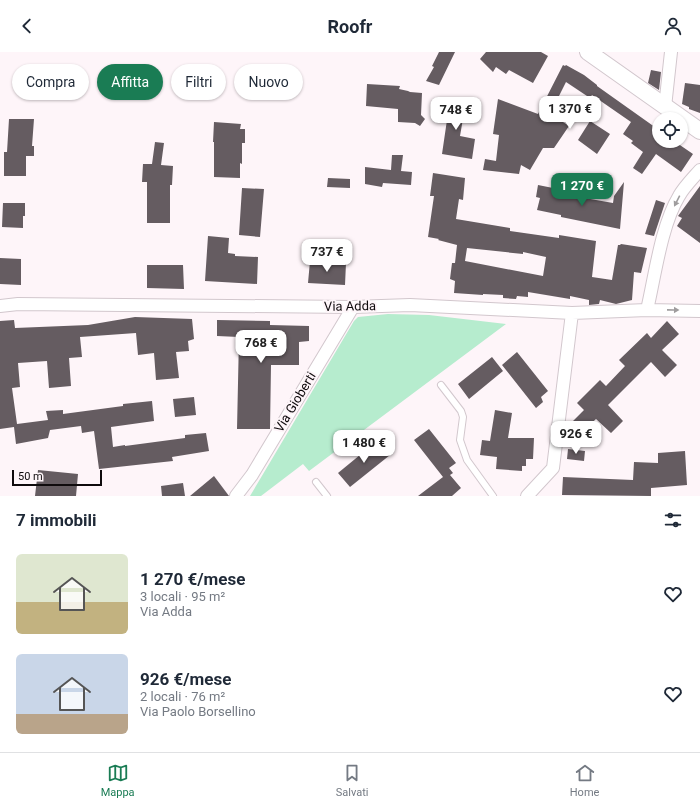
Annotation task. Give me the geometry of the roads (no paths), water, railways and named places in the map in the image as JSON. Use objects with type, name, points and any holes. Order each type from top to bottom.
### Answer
[{"type":"main road","points":[[588,52],[700,132]]},
{"type":"street","points":[[666,107],[671,52]]},
{"type":"street","points":[[647,310],[670,214],[679,195],[700,170]]},
{"type":"street","name":"Via Adda","points":[[0,306],[18,304],[353,307],[410,305],[572,313],[647,310],[700,311]]},
{"type":"street","name":"Via Gioberti","points":[[236,496],[252,474],[353,307]]},
{"type":"street","points":[[527,496],[553,468],[572,313]]},
{"type":"lane","points":[[441,385],[461,411],[463,417],[460,440],[467,460],[493,496]]},
{"type":"lane","points":[[316,482],[327,496]]}]
